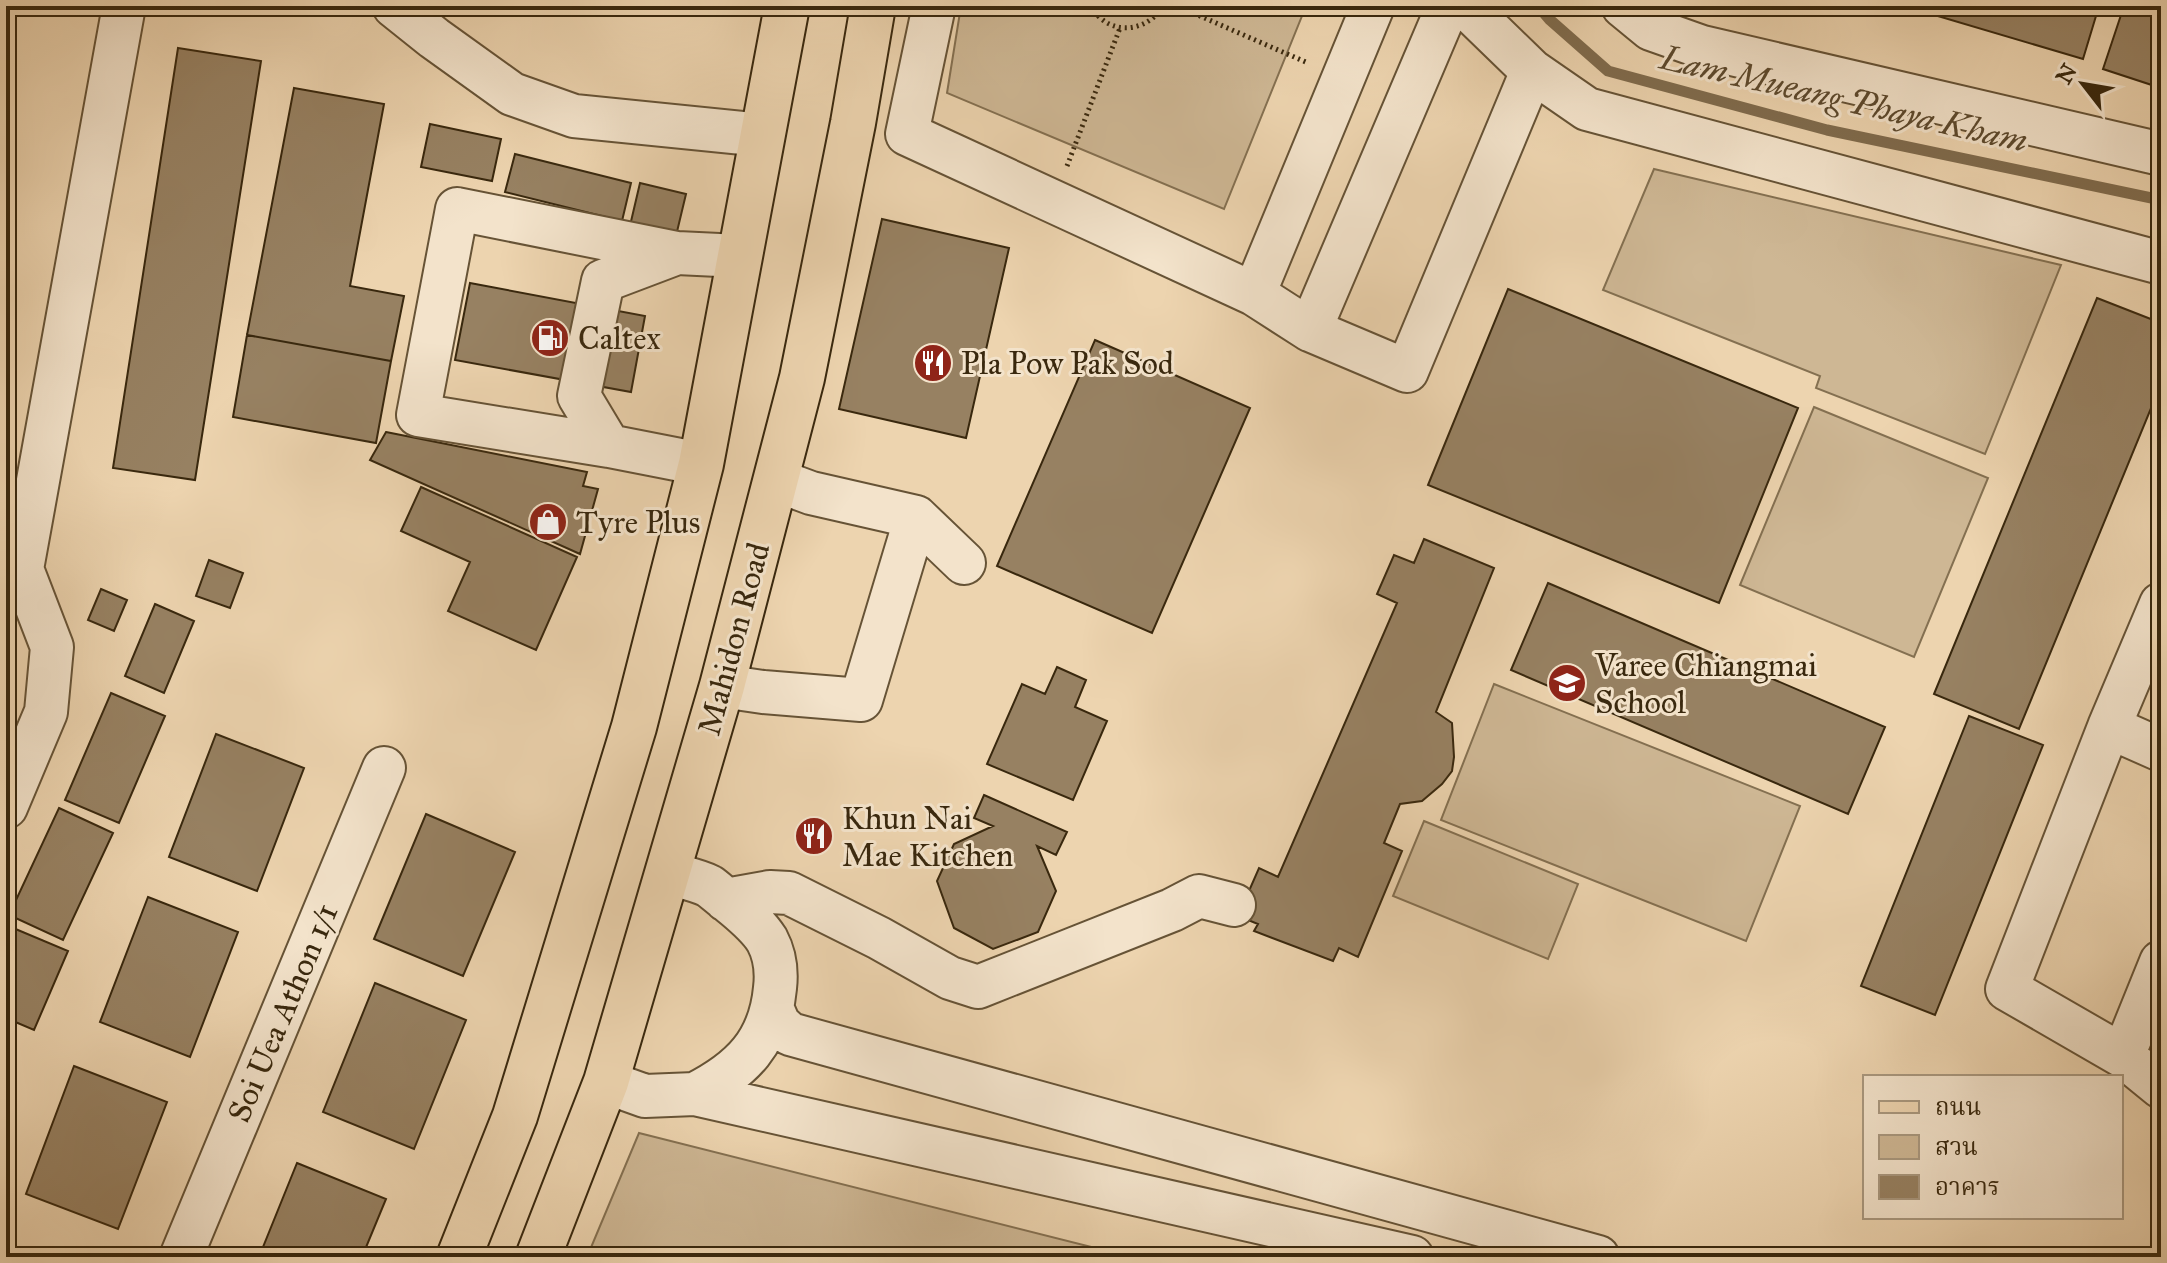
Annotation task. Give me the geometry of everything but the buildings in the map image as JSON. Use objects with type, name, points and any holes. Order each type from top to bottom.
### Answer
[{"type":"main road","points":[[459,1257],[515,1116],[630,742],[701,464],[787,6]]},
{"type":"main road","name":"Mahidon Road","points":[[538,1257],[606,1082],[722,686],[802,378],[873,6]]},
{"type":"street","points":[[6,807],[26,713],[52,647],[20,591],[124,6]]},
{"type":"street","points":[[394,6],[512,94],[574,116],[763,135]]},
{"type":"street","points":[[907,134],[934,6]]},
{"type":"street","points":[[1254,294],[1373,6]]},
{"type":"street","points":[[1310,330],[1448,6]]},
{"type":"street","points":[[1465,6],[1532,71],[1587,109],[2161,263]]},
{"type":"street","points":[[1623,6],[1651,29],[1702,47],[2161,154]]},
{"type":"street","points":[[853,123],[907,134],[1254,294],[1310,330],[1407,371],[1532,71]]},
{"type":"street","points":[[701,464],[418,415],[457,209],[677,253],[740,256]]},
{"type":"street","points":[[609,446],[579,396],[603,281],[677,253]]},
{"type":"street","points":[[776,480],[811,493],[916,517],[964,563]]},
{"type":"street","points":[[722,686],[861,700],[916,517]]},
{"type":"street","points":[[2161,604],[2109,727],[2007,989],[2123,1056],[2161,1087]]},
{"type":"street","points":[[2109,727],[2161,750]]},
{"type":"street","name":"Soi Uea Athon 1/1","points":[[181,1257],[384,768]]},
{"type":"street","points":[[668,873],[708,885],[748,917],[766,939],[774,956],[773,1010],[761,1038],[746,1058],[723,1078],[695,1094]]},
{"type":"street","points":[[726,900],[770,892],[789,893],[950,978],[978,987],[1172,910],[1199,896],[1234,905]]},
{"type":"street","points":[[2123,1056],[2161,962]]},
{"type":"street","points":[[773,1010],[779,1024],[790,1034],[1598,1257]]},
{"type":"street","points":[[606,1082],[645,1096],[695,1094],[1412,1257]]},
{"type":"path","points":[[1091,6],[1106,23],[1120,28],[1134,28],[1148,23],[1163,6]]},
{"type":"path","points":[[1177,6],[1343,78]]},
{"type":"path","points":[[1054,201],[1120,28]]},
{"type":"green space","points":[[961,6],[1306,6],[1224,209],[947,93]]},
{"type":"green space","points":[[1654,169],[2061,265],[1985,454],[1816,388],[1820,376],[1603,290]]},
{"type":"green space","points":[[1814,407],[1988,478],[1914,657],[1740,585]]},
{"type":"green space","points":[[1494,684],[1800,806],[1746,941],[1441,820]]},
{"type":"green space","points":[[1424,821],[1578,884],[1548,959],[1393,896]]},
{"type":"green space","points":[[639,1133],[1131,1257],[587,1257]]},
{"type":"waterway","name":"Lam Mueang Phaya Kham","points":[[1538,6],[1608,71],[1827,130],[2161,200]]},
{"type":"place","name":"Caltex","points":[[550,338]]},
{"type":"place","name":"Pla Pow Pak Sod","points":[[933,363]]},
{"type":"place","name":"Tyre Plus","points":[[548,522]]},
{"type":"place","name":"Varee Chiangmai School","points":[[1567,683]]},
{"type":"place","name":"Khun Nai Mae Kitchen","points":[[814,836]]}]
